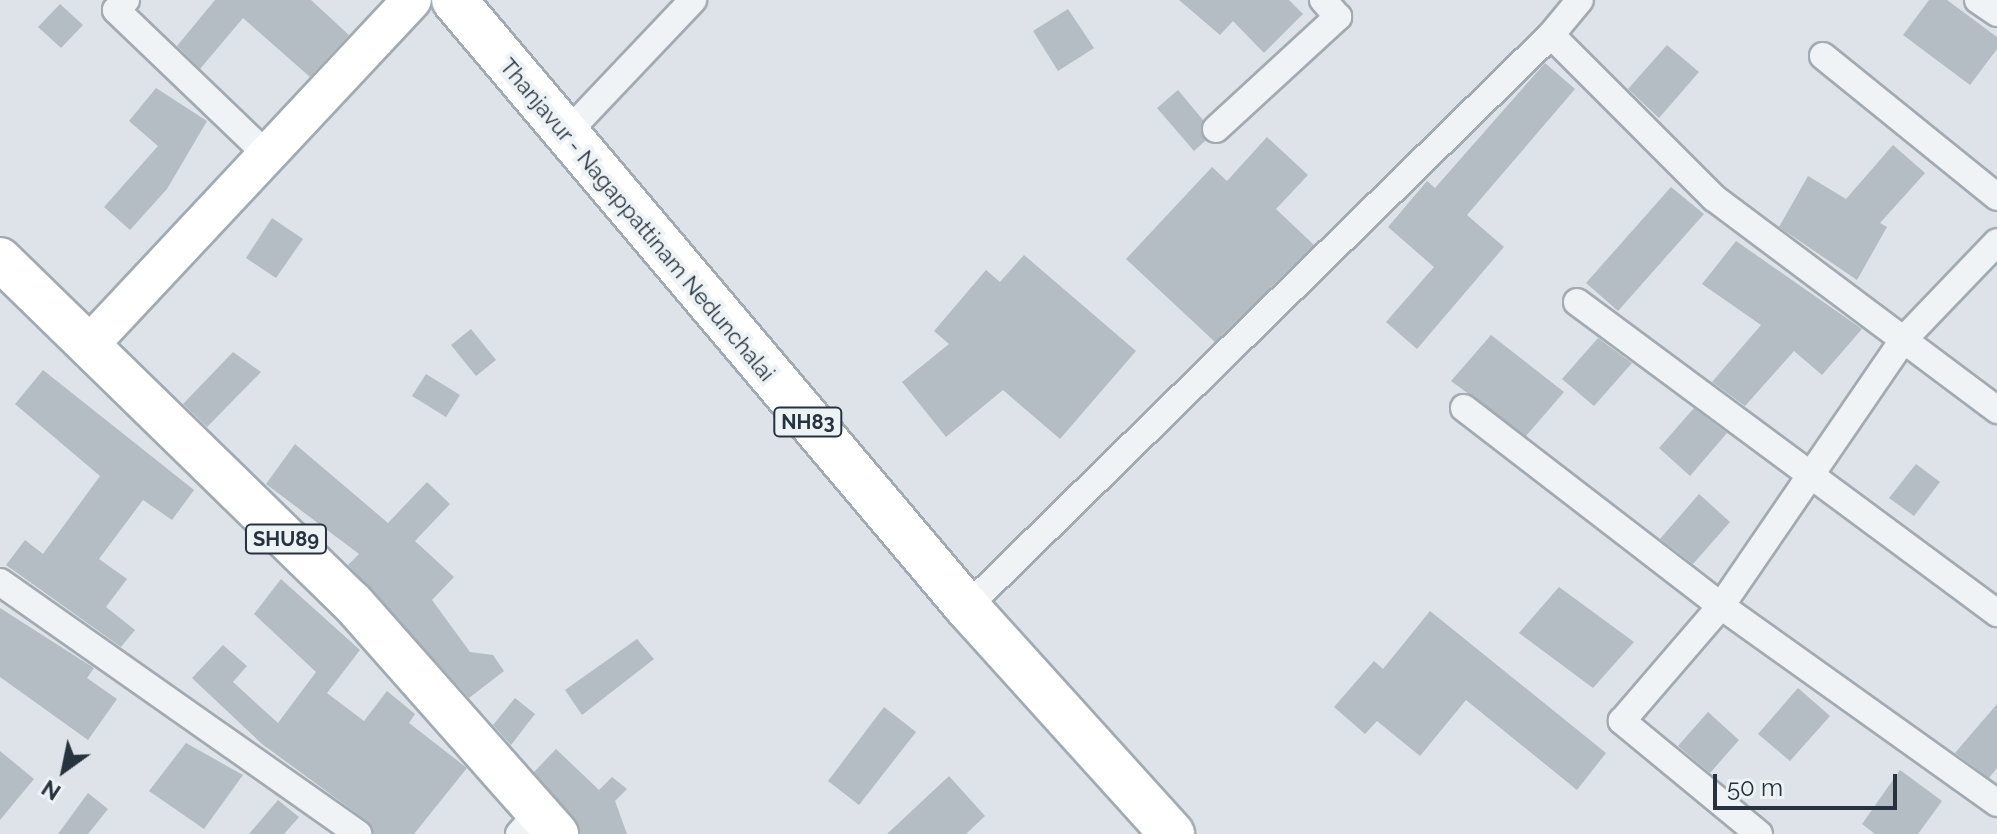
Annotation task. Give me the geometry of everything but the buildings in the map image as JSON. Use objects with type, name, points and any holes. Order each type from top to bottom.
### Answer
[{"type":"highway","name":"Thanjavur - Nagappattinam Nedunchalai","points":[[454,0],[563,137],[967,607],[1172,834]]},
{"type":"main road","points":[[88,346],[412,0]]},
{"type":"main road","name":"SHU89","points":[[0,259],[351,601],[538,827]]},
{"type":"street","points":[[126,0],[116,10],[267,155]]},
{"type":"street","points":[[563,137],[693,0]]},
{"type":"street","points":[[1216,129],[1338,17],[1323,0]]},
{"type":"street","points":[[967,607],[1551,35],[1580,0]]},
{"type":"street","points":[[1978,0],[1997,13]]},
{"type":"street","points":[[1551,35],[1714,198],[1997,410]]},
{"type":"street","points":[[1823,56],[1997,197]]},
{"type":"street","points":[[1759,834],[1622,721],[1721,606],[1904,339],[1997,242]]},
{"type":"street","points":[[1577,302],[1997,613]]},
{"type":"street","points":[[1464,408],[1721,606],[1997,803]]},
{"type":"street","points":[[0,582],[358,834]]}]
